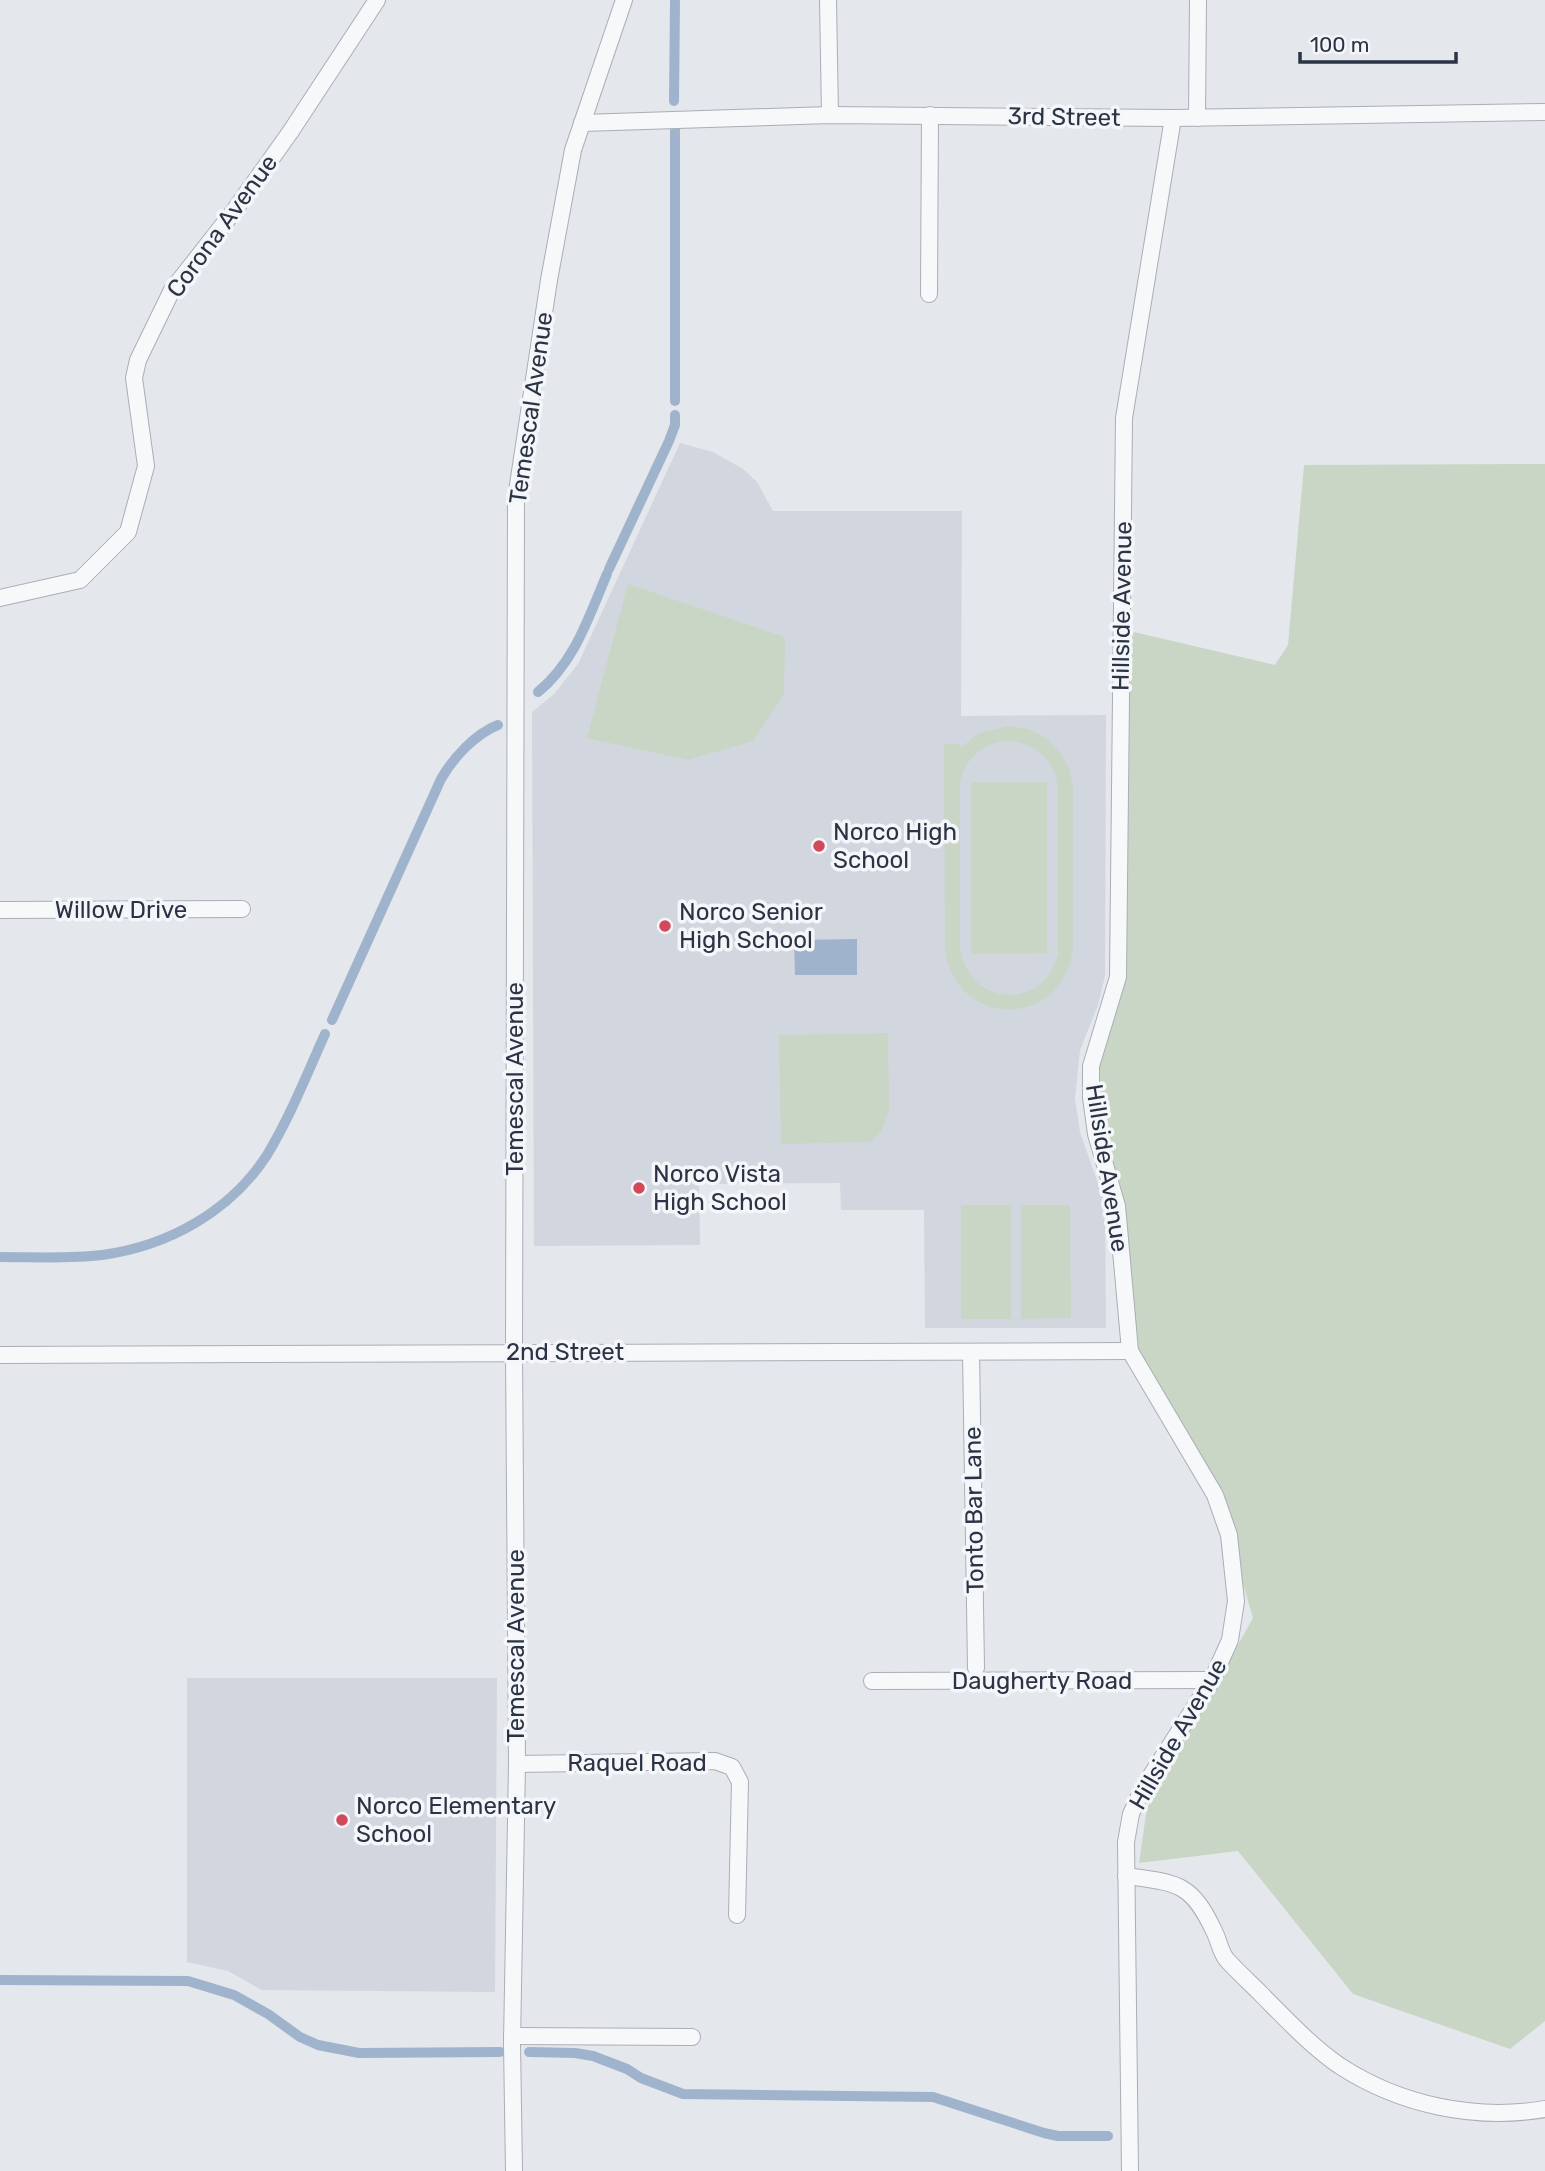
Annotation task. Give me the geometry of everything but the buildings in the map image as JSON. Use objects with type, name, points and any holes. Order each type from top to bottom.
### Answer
[{"type":"street","name":"Corona Avenue","points":[[0,598],[80,580],[128,531],[146,466],[134,378],[138,360],[172,290],[234,211],[283,142],[377,0]]},
{"type":"street","name":"Temescal Avenue","points":[[514,2171],[512,2036],[517,1764],[514,1353],[516,498],[549,280],[573,150],[624,0]]},
{"type":"street","points":[[828,0],[830,115]]},
{"type":"street","points":[[1197,118],[1198,0]]},
{"type":"street","name":"3rd Street","points":[[582,123],[830,115],[1197,118],[1545,112]]},
{"type":"street","points":[[929,294],[930,115]]},
{"type":"street","name":"Hillside Avenue","points":[[1130,2171],[1126,1842],[1131,1814],[1143,1788],[1212,1680],[1230,1640],[1236,1601],[1229,1535],[1215,1495],[1130,1351],[1117,1206],[1096,1134],[1091,1097],[1091,1066],[1118,976],[1124,418],[1173,118]]},
{"type":"street","name":"Willow Drive","points":[[0,910],[242,909]]},
{"type":"street","name":"2nd Street","points":[[0,1355],[1130,1351]]},
{"type":"street","name":"Tonto Bar Lane","points":[[971,1352],[976,1668]]},
{"type":"street","name":"Daugherty Road","points":[[872,1681],[1212,1680]]},
{"type":"street","name":"Raquel Road","points":[[517,1764],[715,1761],[732,1768],[740,1782],[737,1915]]},
{"type":"street","points":[[1126,1876],[1171,1883],[1194,1896],[1216,1934],[1224,1958],[1293,2028],[1340,2065],[1359,2076],[1399,2096],[1434,2106],[1500,2113],[1545,2109]]},
{"type":"street","points":[[512,2036],[692,2037]]},
{"type":"shaded area","name":"Norco High School","points":[[680,443],[713,452],[743,469],[757,482],[773,511],[962,511],[961,716],[1106,715],[1105,976],[1098,1005],[1080,1050],[1075,1099],[1080,1132],[1105,1204],[1106,1328],[925,1328],[924,1210],[841,1210],[840,1183],[699,1184],[700,1245],[534,1246],[532,712],[554,694],[578,664]]},
{"type":"shaded area","name":"Norco Elementary School","points":[[187,1678],[497,1678],[495,1992],[262,1990],[228,1971],[187,1962]]},
{"type":"green space","points":[[1545,464],[1545,2021],[1510,2049],[1353,1994],[1238,1851],[1139,1863],[1147,1808],[1253,1618],[1229,1535],[1130,1351],[1117,1206],[1091,1097],[1118,977],[1121,629],[1275,665],[1288,645],[1304,465]]},
{"type":"green space","points":[[628,584],[785,637],[784,694],[753,741],[688,760],[587,738]]},
{"type":"green space","points":[[1008,726],[1028,729],[1046,738],[1060,752],[1070,770],[1073,789],[1073,946],[1066,974],[1051,993],[1032,1005],[1009,1009],[987,1006],[967,994],[952,974],[945,946],[944,744],[959,744],[960,748],[979,733]],"holes":[[[1001,741],[1023,743],[1040,753],[1047,760],[1056,778],[1058,954],[1050,973],[1038,986],[1022,993],[1006,995],[990,990],[976,981],[965,966],[960,946],[960,782],[965,767],[980,751]]]},
{"type":"green space","points":[[971,782],[1047,782],[1047,953],[971,954]]},
{"type":"green space","points":[[888,1033],[889,1109],[882,1131],[870,1142],[781,1144],[779,1035]]},
{"type":"green space","points":[[961,1205],[1011,1205],[1011,1319],[961,1319]]},
{"type":"green space","points":[[1021,1205],[1070,1205],[1071,1318],[1021,1319]]},
{"type":"water","points":[[857,939],[857,975],[795,975],[794,940]]},
{"type":"waterway","points":[[674,101],[675,0]]},
{"type":"waterway","points":[[675,130],[675,401]]},
{"type":"waterway","points":[[609,569],[669,441],[675,425],[675,415]]},
{"type":"waterway","points":[[538,692],[551,680],[571,653],[607,574]]},
{"type":"waterway","points":[[332,1020],[441,779],[465,748],[481,734],[498,725]]},
{"type":"waterway","points":[[0,1257],[77,1257],[127,1250],[173,1234],[216,1209],[235,1193],[267,1155],[291,1111],[325,1034]]},
{"type":"waterway","points":[[0,1980],[188,1981],[234,1995],[268,2014],[300,2037],[318,2045],[359,2053],[500,2052]]},
{"type":"waterway","points":[[529,2052],[593,2056],[683,2094],[933,2097],[1044,2133],[1058,2136],[1108,2136]]},
{"type":"place","name":"Norco High School","points":[[819,846]]},
{"type":"place","name":"Norco Senior High School","points":[[665,926]]},
{"type":"place","name":"Norco Vista High School","points":[[639,1188]]},
{"type":"place","name":"Norco Elementary School","points":[[342,1820]]}]
